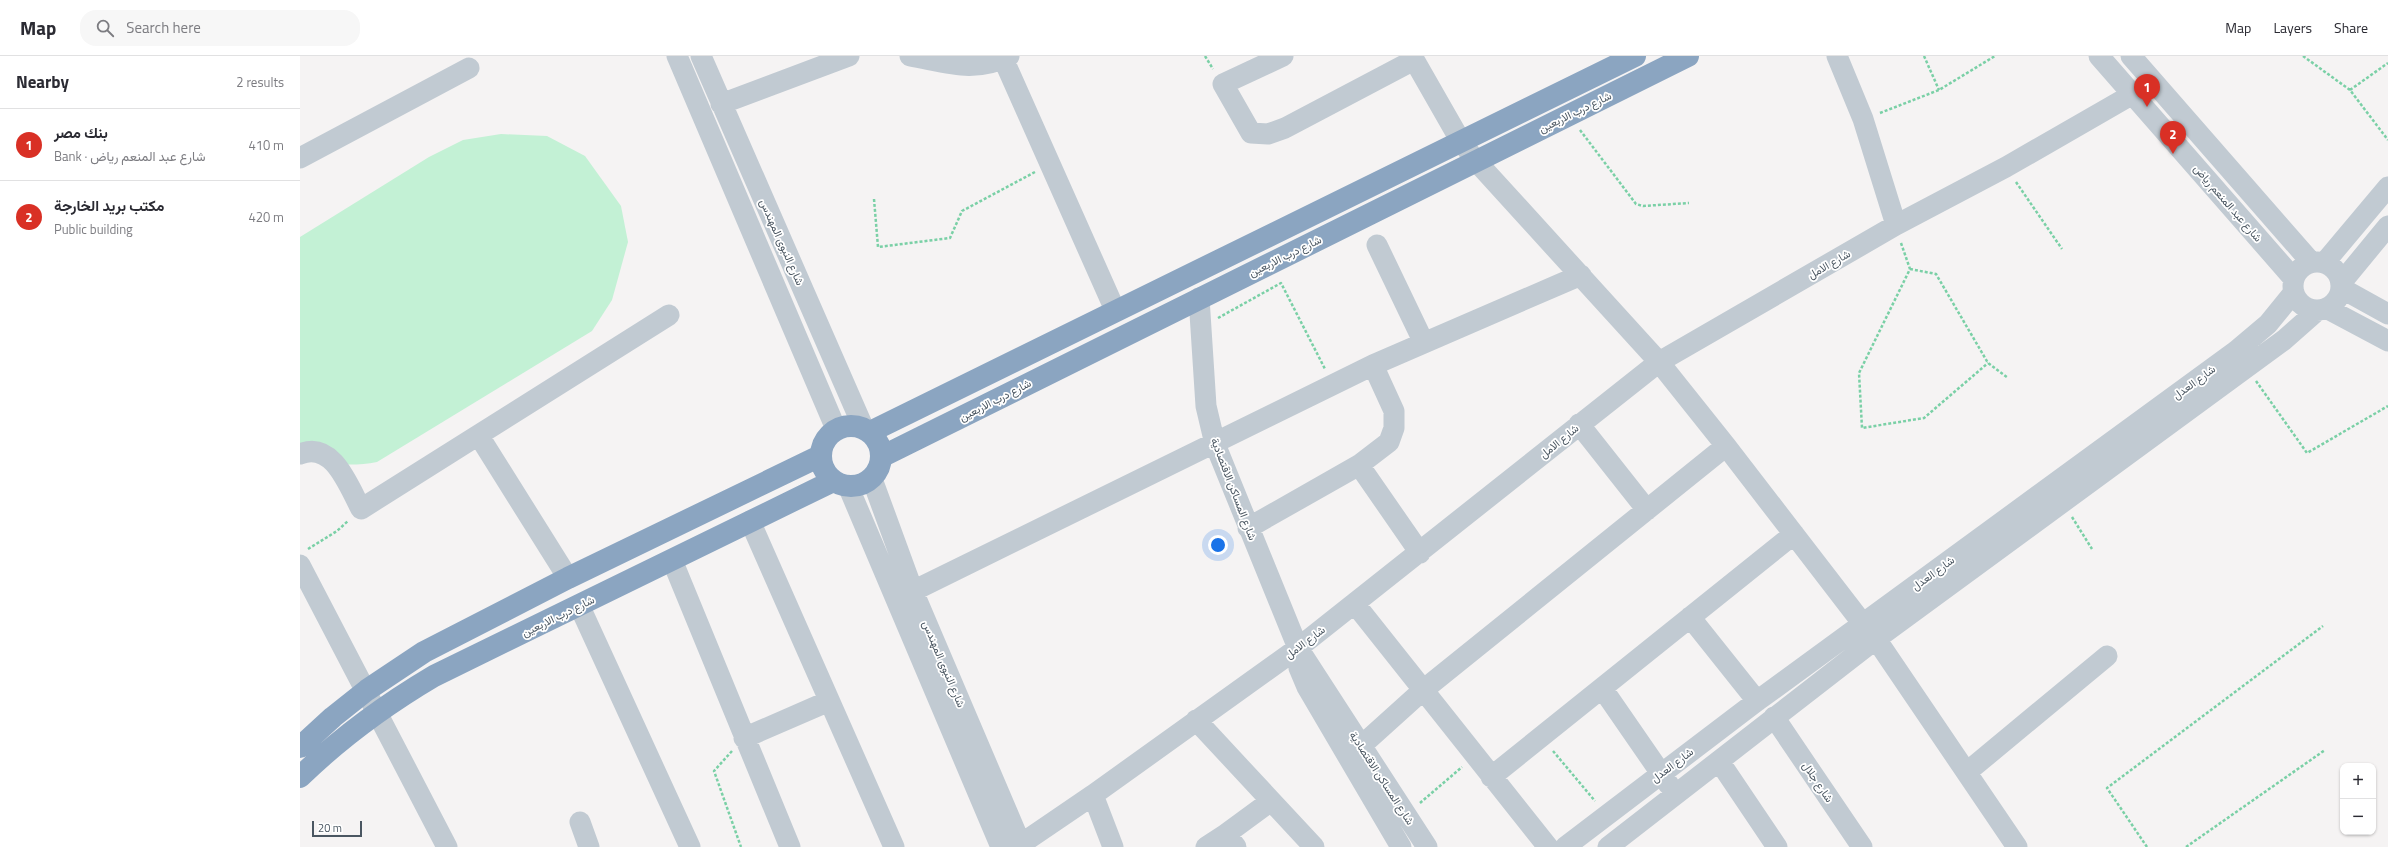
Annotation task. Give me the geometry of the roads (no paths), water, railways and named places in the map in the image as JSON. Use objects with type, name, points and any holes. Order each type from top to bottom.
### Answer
[{"type":"highway","points":[[867,430],[878,443],[881,457],[879,469],[872,478],[860,485],[840,484],[822,466],[820,456],[824,440],[836,429],[845,426],[867,430],[1634,56]]},
{"type":"highway","name":"شارع درب الاربعين","points":[[881,457],[1688,56]]},
{"type":"highway","points":[[300,747],[367,690],[424,652],[568,578],[820,456]]},
{"type":"highway","name":"شارع درب الاربعين","points":[[300,777],[345,736],[377,712],[434,676],[750,522],[840,484]]},
{"type":"street","name":"شارع النبوى المهندس","points":[[677,56],[836,429]]},
{"type":"street","name":"شارع النبوى المهندس","points":[[701,56],[867,430]]},
{"type":"street","points":[[721,104],[849,56]]},
{"type":"street","points":[[910,56],[956,66],[976,65],[1005,57],[1050,164],[1115,310]]},
{"type":"street","points":[[1283,56],[1223,84],[1251,133],[1268,134],[1285,128],[1413,58],[1460,140],[1476,161],[1581,274],[1659,362],[1794,534],[1869,632],[1967,772],[2017,847]]},
{"type":"street","points":[[1837,56],[1863,119],[1896,225]]},
{"type":"street","name":"شارع عبد المنعم رياض","points":[[2100,56],[2294,285]]},
{"type":"street","points":[[2135,61],[2318,262],[2336,270],[2341,285],[2339,297],[2322,309]]},
{"type":"street","name":"شارع الامل","points":[[1015,846],[1093,795],[1298,648],[1420,553],[1579,424],[1659,362],[1896,225],[2006,167],[2128,88],[2135,61]]},
{"type":"street","points":[[300,158],[469,68]]},
{"type":"street","points":[[2153,117],[2170,101]]},
{"type":"street","points":[[2388,187],[2318,262],[2300,268],[2294,285],[2303,305],[2322,309],[2388,341]]},
{"type":"street","points":[[2341,285],[2388,226]]},
{"type":"street","points":[[1377,245],[1424,343]]},
{"type":"street","points":[[913,591],[1215,444],[1373,365],[1581,274]]},
{"type":"street","name":"شارع العدل","points":[[1608,847],[1774,717],[1869,632],[2236,351],[2268,324],[2294,285]]},
{"type":"street","points":[[2341,285],[2388,314]]},
{"type":"street","name":"شارع المساكن الاقتصادية","points":[[1199,298],[1206,406],[1215,444],[1248,528],[1298,648],[1427,847]]},
{"type":"street","name":"شارع العدل","points":[[1565,847],[1757,701],[1869,632],[2062,502],[2247,368],[2322,309]]},
{"type":"street","points":[[300,454],[319,453],[334,460],[362,509],[669,315]]},
{"type":"street","points":[[1248,528],[1359,465],[1386,445],[1392,436],[1394,428],[1394,411],[1373,365]]},
{"type":"street","points":[[1579,424],[1647,510]]},
{"type":"street","points":[[478,436],[568,578]]},
{"type":"street","points":[[1361,746],[1422,691],[1726,446]]},
{"type":"street","points":[[1359,465],[1420,553]]},
{"type":"street","name":"شارع النبوى المهندس","points":[[872,478],[913,591],[1015,846]]},
{"type":"street","name":"شارع النبوى المهندس","points":[[840,484],[1015,846]]},
{"type":"street","points":[[750,522],[894,847]]},
{"type":"street","points":[[1491,777],[1794,534]]},
{"type":"street","points":[[303,558],[377,712],[447,847]]},
{"type":"street","points":[[672,560],[790,847]]},
{"type":"street","points":[[1355,604],[1422,691],[1548,847]]},
{"type":"street","points":[[579,605],[690,847]]},
{"type":"street","points":[[1690,617],[1757,701]]},
{"type":"street","name":"شارع المساكن الاقتصادية","points":[[1298,648],[1297,660],[1307,687],[1401,847]]},
{"type":"street","points":[[1967,772],[2107,656]]},
{"type":"street","points":[[1602,688],[1675,794]]},
{"type":"street","points":[[744,738],[829,701]]},
{"type":"street","name":"شارع جلال","points":[[1774,717],[1862,847]]},
{"type":"street","points":[[1196,720],[1314,847]]},
{"type":"street","points":[[1718,761],[1777,847]]},
{"type":"street","points":[[1093,795],[1113,847]]},
{"type":"street","points":[[1206,847],[1231,841],[1271,801]]},
{"type":"street","points":[[580,822],[589,847]]},
{"type":"place","name":"بنك مصر","points":[[2147,107]]},
{"type":"place","name":"مكتب بريد الخارجة","points":[[2173,154]]}]
